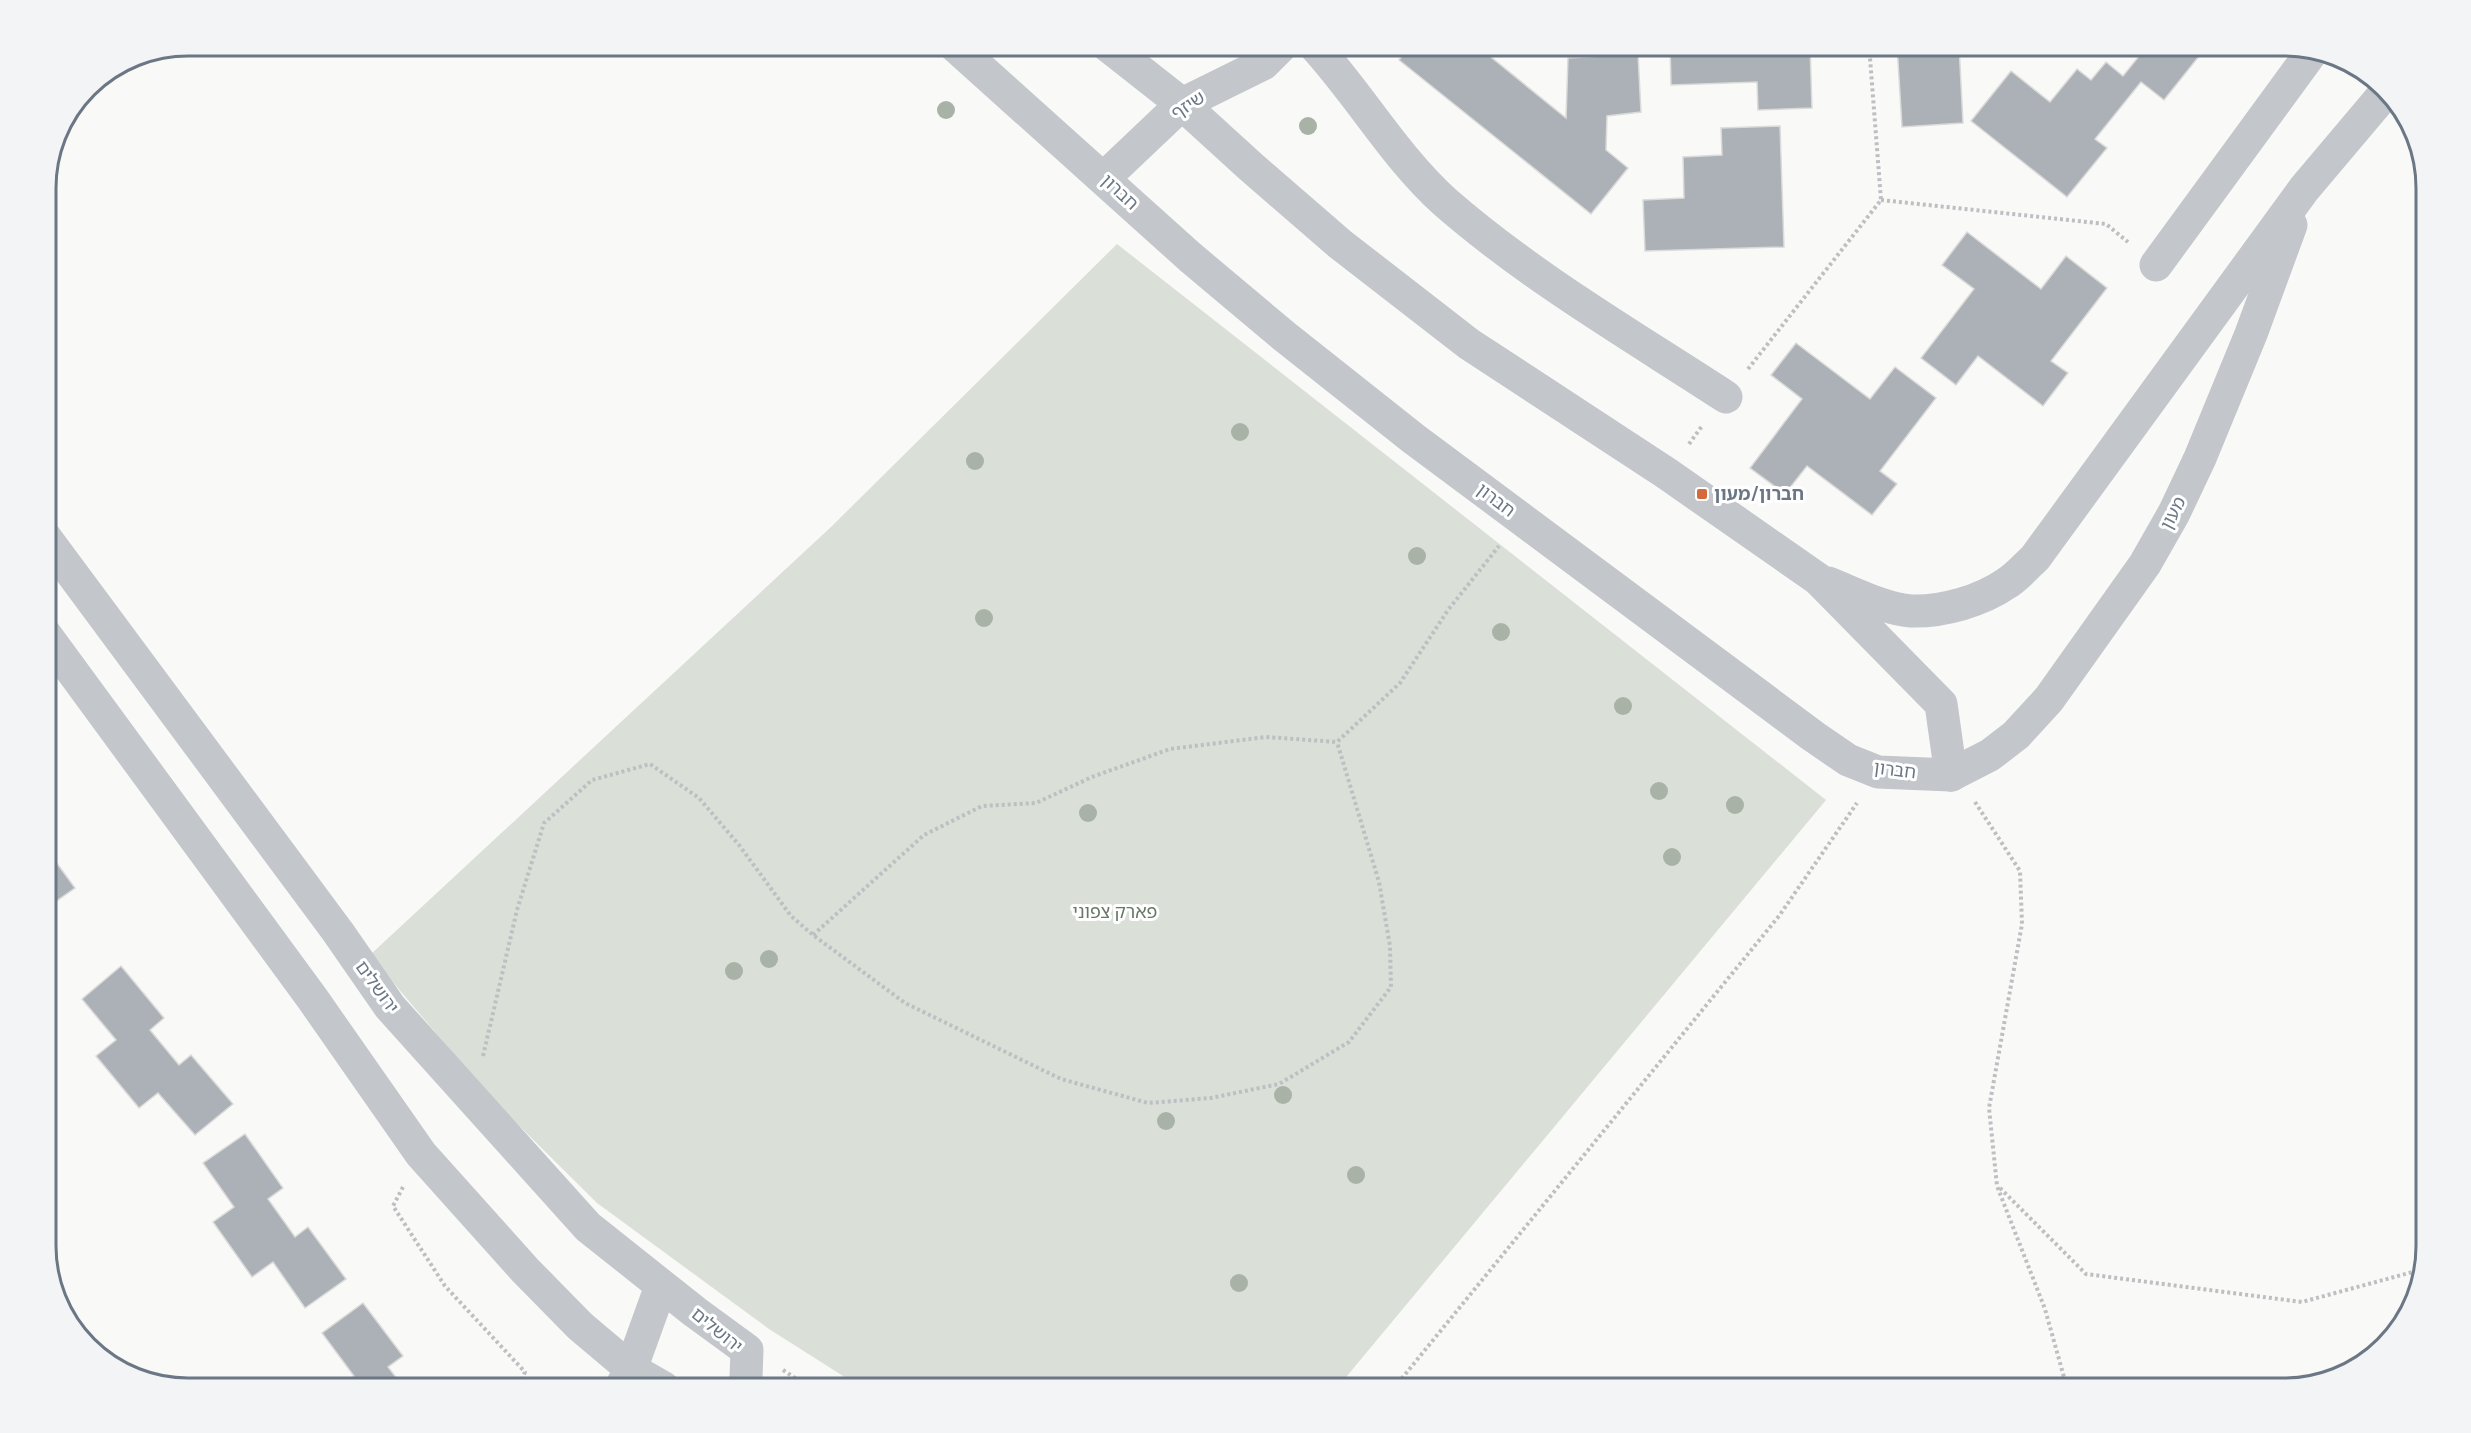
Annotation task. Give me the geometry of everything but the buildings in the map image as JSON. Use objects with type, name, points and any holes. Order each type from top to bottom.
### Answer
[{"type":"street","name":"חברון","points":[[966,56],[1190,257],[1284,336],[1520,517],[1813,736],[1848,760],[1878,772],[1951,775]]},
{"type":"street","points":[[1121,56],[1182,104],[1340,244],[1469,344],[1666,473],[1818,579],[1941,704],[1951,775]]},
{"type":"street","name":"שיזף","points":[[1104,178],[1182,104],[1263,64],[1271,56]]},
{"type":"street","points":[[1324,56],[1406,160],[1444,201],[1517,261],[1725,397]]},
{"type":"street","points":[[2156,265],[2307,58]]},
{"type":"street","name":"מעון","points":[[1818,579],[1881,604],[1910,611],[1946,608],[1976,598],[2008,583],[2035,558],[2304,189],[2381,98]]},
{"type":"street","name":"מעון","points":[[1951,775],[1990,755],[2016,735],[2049,699],[2145,564],[2174,513],[2204,448],[2251,334],[2304,189]]},
{"type":"street","name":"ירושלים","points":[[56,552],[390,1006],[588,1227],[661,1286],[747,1350],[746,1378]]},
{"type":"street","points":[[56,649],[312,998],[421,1154],[525,1270],[580,1326],[624,1378]]},
{"type":"street","points":[[625,1378],[661,1286]]},
{"type":"path","points":[[1666,473],[1881,200],[1870,56]]},
{"type":"path","points":[[1881,200],[2106,224],[2156,265]]},
{"type":"path","points":[[813,935],[924,835],[982,806],[1036,802],[1092,777],[1170,749],[1266,737],[1337,742],[1400,682],[1448,610],[1520,517]]},
{"type":"path","points":[[467,1094],[475,1091],[517,910],[544,823],[592,780],[650,764],[699,798],[739,845],[791,916],[905,1003],[1061,1079],[1148,1102],[1211,1098],[1279,1084],[1349,1042],[1390,987],[1390,946],[1379,882],[1337,742]]},
{"type":"path","points":[[1402,1378],[1779,916],[1878,772]]},
{"type":"path","points":[[1951,775],[1980,807],[2020,871],[2022,924],[1989,1108],[1997,1186],[2045,1309],[2064,1378]]},
{"type":"path","points":[[1997,1186],[2086,1274],[2302,1302],[2412,1272]]},
{"type":"green space","name":"פארק צפוני","points":[[1117,244],[1826,800],[1345,1378],[846,1378],[769,1329],[597,1203],[489,1096],[370,955],[831,527]]},
{"type":"place","name":"חברון/מעון","points":[[1702,494]]}]
